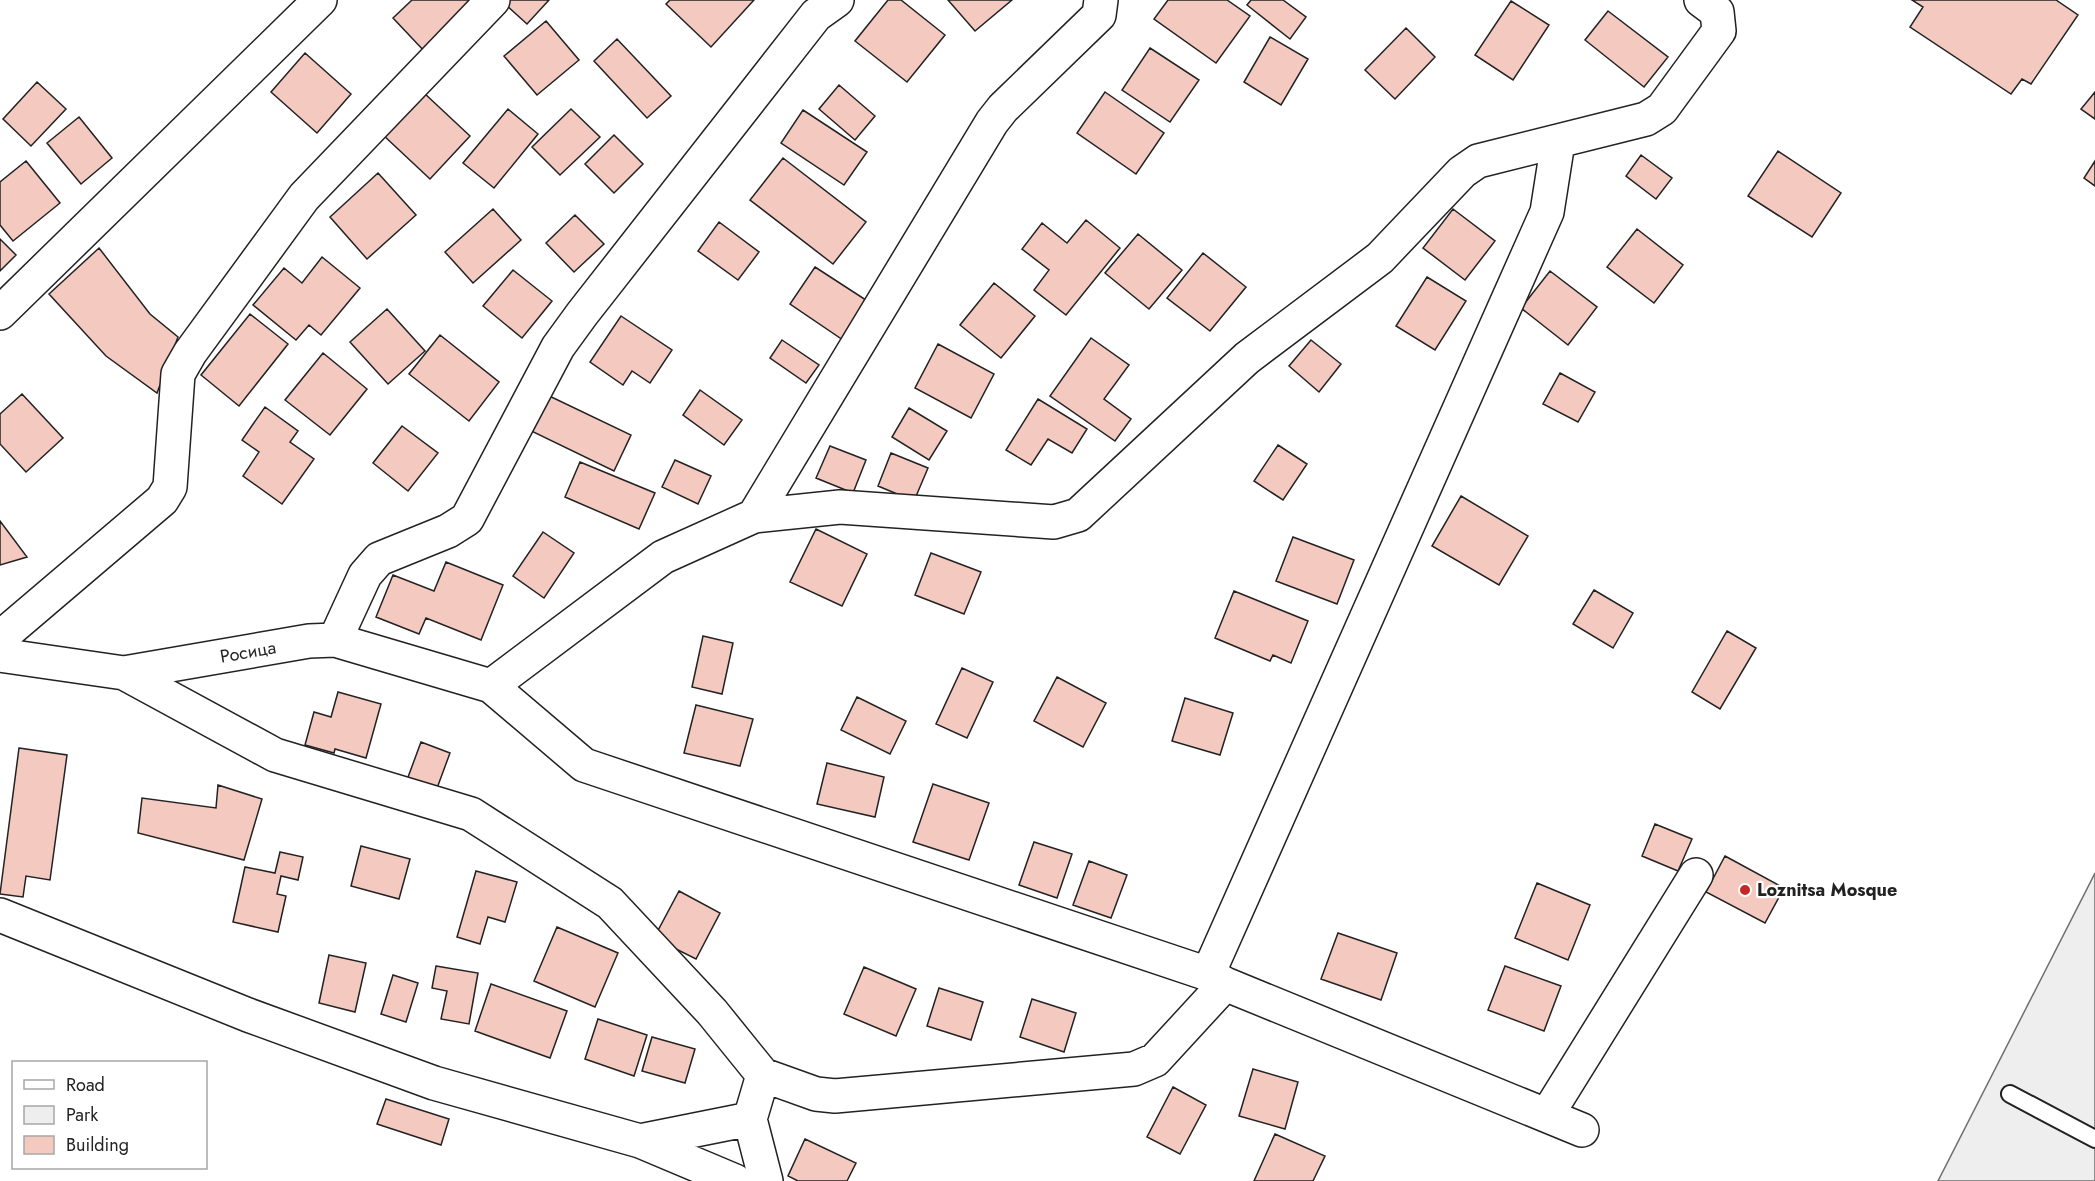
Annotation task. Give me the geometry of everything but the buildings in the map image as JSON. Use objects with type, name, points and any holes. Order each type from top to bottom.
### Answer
[{"type":"street","points":[[0,313],[320,0]]},
{"type":"street","points":[[0,638],[162,500],[170,487],[178,374],[190,353],[303,197],[493,0]]},
{"type":"street","points":[[754,516],[992,122],[1003,108],[1099,15],[1101,0]]},
{"type":"street","points":[[1582,1130],[1216,979],[584,765],[491,686],[663,557],[754,516],[840,507],[1054,522],[1078,515],[1247,358],[1380,258],[1462,172],[1478,161],[1646,119],[1662,109],[1719,31],[1717,12],[1701,0]]},
{"type":"street","points":[[335,640],[365,575],[379,560],[448,531],[467,519],[558,347],[816,5]]},
{"type":"street","points":[[124,673],[275,755],[471,814],[610,903],[712,1012],[763,1075],[816,1094],[835,1096],[1134,1069],[1155,1060],[1216,979],[1547,213],[1558,142]]},
{"type":"street","name":"Росица","points":[[0,655],[124,673],[309,641],[335,640],[491,686]]},
{"type":"street","points":[[1547,1115],[1696,875]]},
{"type":"street","points":[[0,915],[248,1015],[434,1083],[640,1141],[735,1181]]},
{"type":"street","points":[[763,1075],[750,1119],[766,1181]]},
{"type":"street","points":[[640,1141],[750,1119]]},
{"type":"lane","points":[[2010,1094],[2095,1139]]},
{"type":"green space","points":[[2095,873],[2095,1181],[1938,1181]]},
{"type":"place","name":"Loznitsa Mosque","points":[[1745,890]]}]
